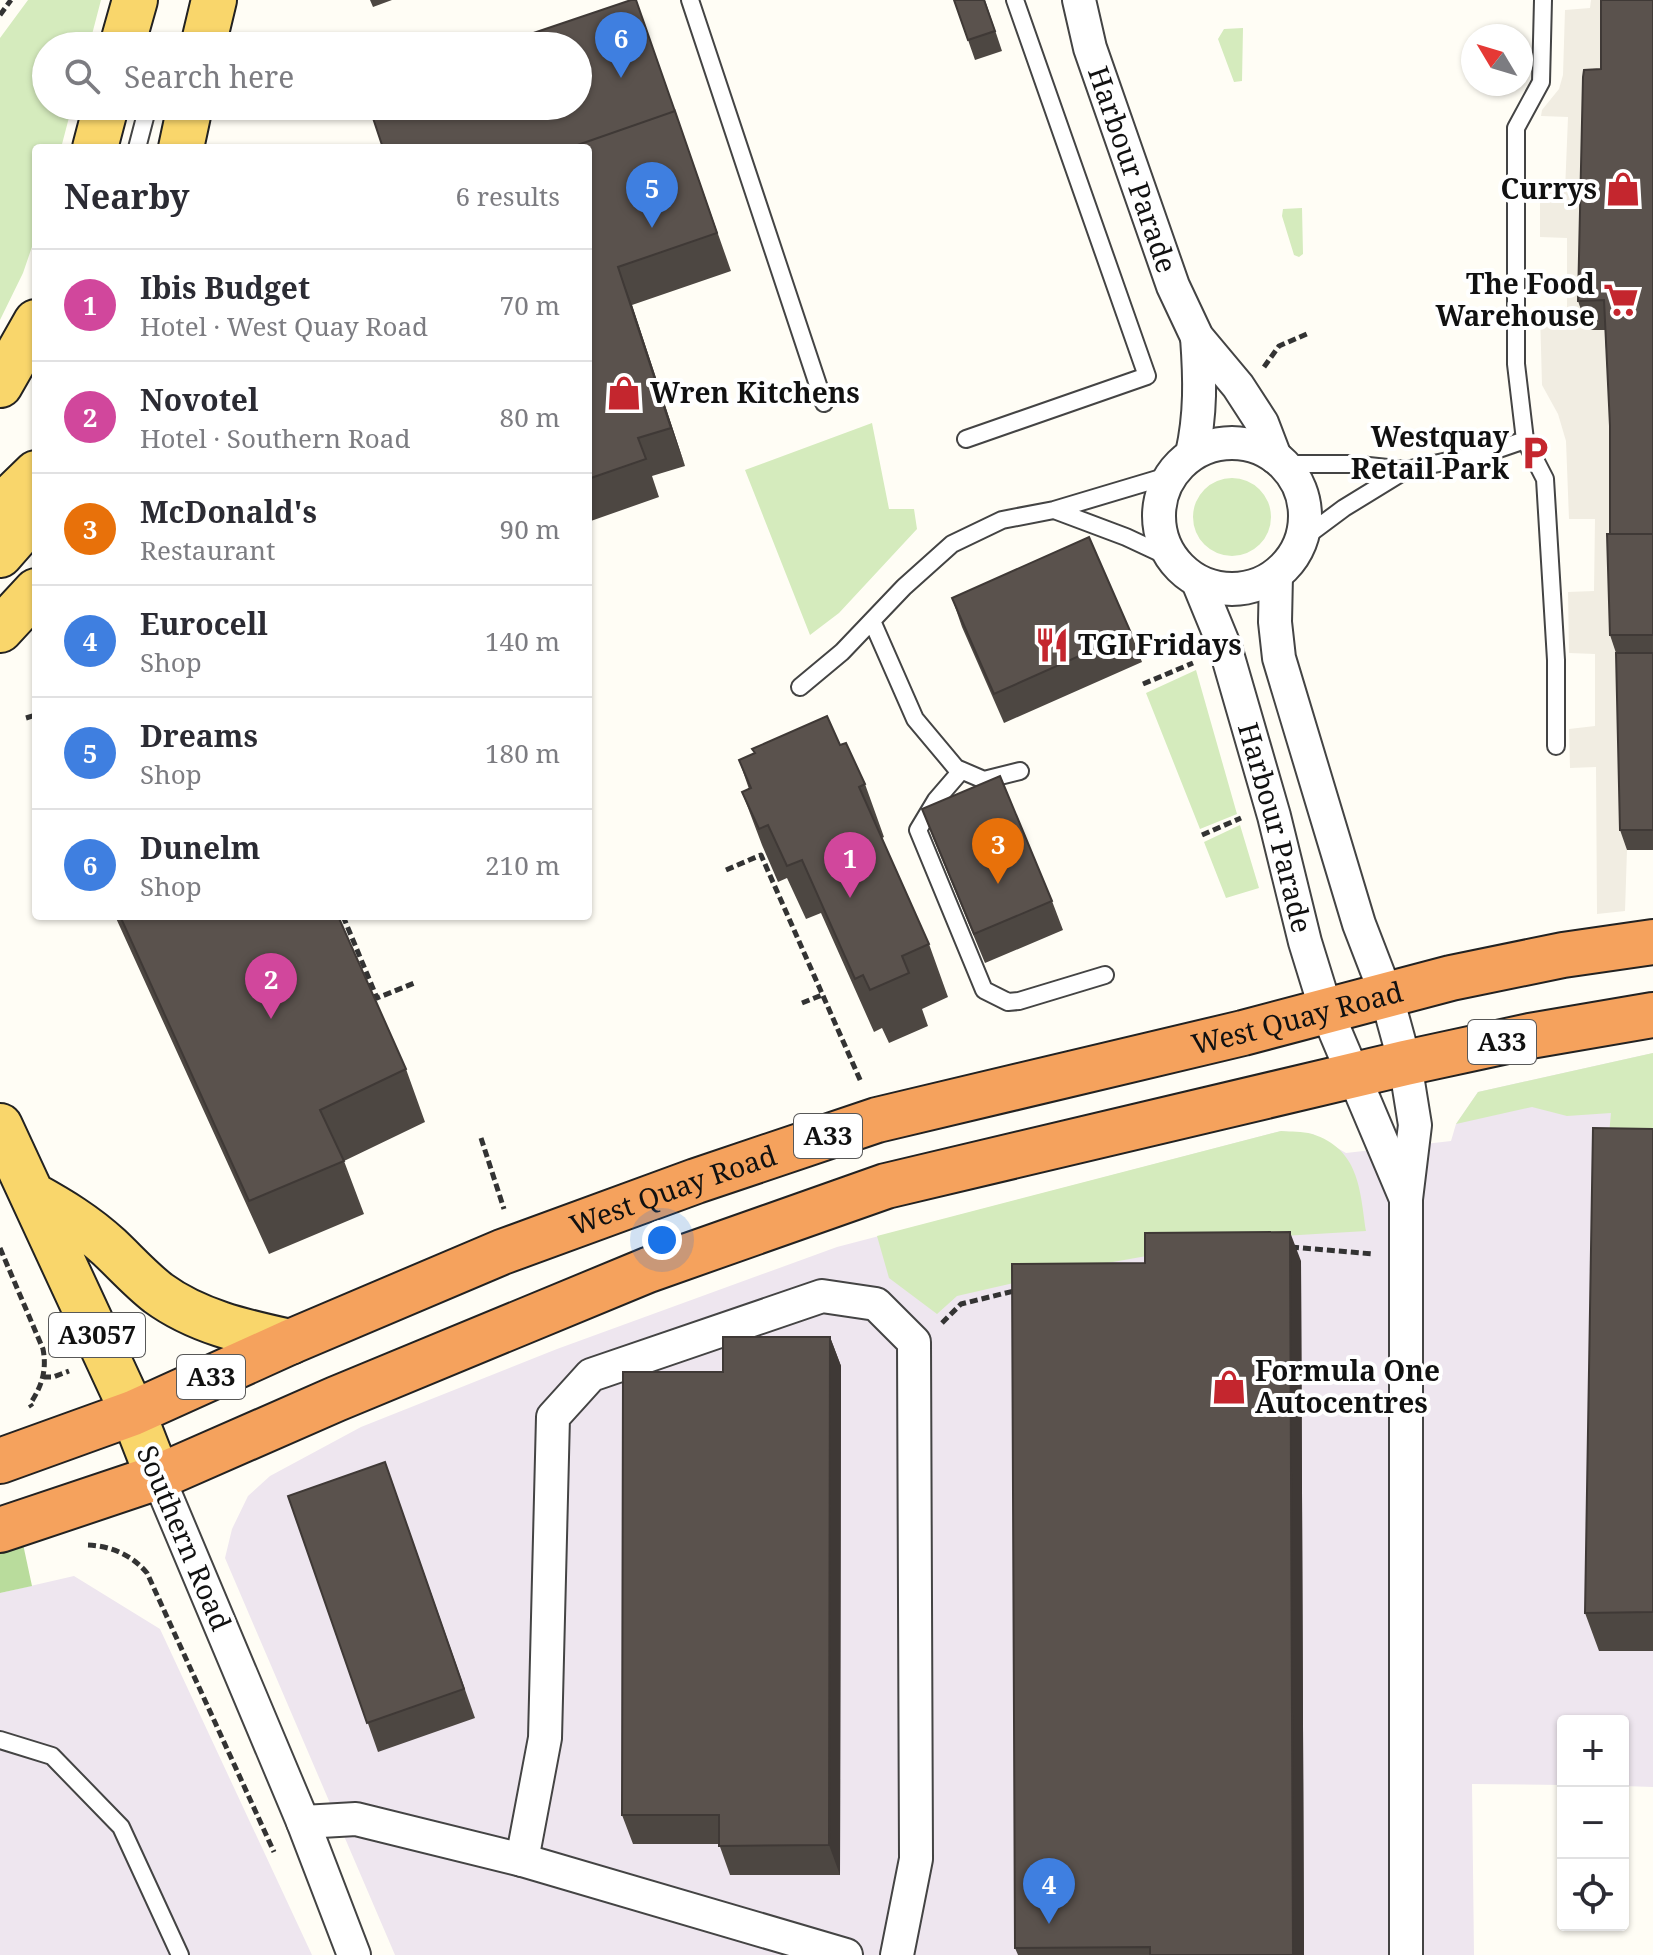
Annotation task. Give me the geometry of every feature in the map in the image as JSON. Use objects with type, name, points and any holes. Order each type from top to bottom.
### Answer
[{"type":"highway","name":"West Quay Road","points":[[0,1461],[133,1413],[502,1252],[696,1181],[877,1120],[1243,1033],[1386,994],[1563,955],[1653,942]]},
{"type":"highway","name":"A33","points":[[0,1530],[158,1477],[336,1399],[648,1270],[886,1186],[1405,1063],[1530,1036],[1653,1015]]},
{"type":"main road","points":[[126,32],[135,0]]},
{"type":"main road","points":[[206,32],[214,0]]},
{"type":"main road","points":[[96,144],[102,120]]},
{"type":"main road","points":[[182,144],[187,120]]},
{"type":"main road","points":[[0,385],[32,329]]},
{"type":"main road","points":[[0,508],[32,477]]},
{"type":"main road","points":[[0,555],[32,519]]},
{"type":"main road","points":[[0,630],[32,595]]},
{"type":"main road","name":"Southern Road","points":[[0,1126],[133,1413],[158,1477]]},
{"type":"main road","points":[[33,1195],[76,1219],[157,1292],[176,1305],[221,1324],[290,1342]]},
{"type":"street","name":"Harbour Parade","points":[[1079,0],[1090,48],[1173,286],[1197,337],[1262,423],[1279,461]]},
{"type":"street","name":"Harbour Parade","points":[[1182,464],[1199,422],[1197,337]]},
{"type":"street","points":[[1234,443],[1255,447],[1279,461],[1296,481],[1303,500],[1305,520],[1301,540],[1291,559],[1276,575],[1258,585],[1238,589],[1217,588],[1198,582],[1171,558],[1161,538],[1158,516],[1161,495],[1182,464],[1212,445],[1234,443]]},
{"type":"street","name":"Harbour Parade","points":[[1276,575],[1275,622],[1279,658],[1359,924],[1386,994],[1405,1063],[1415,1125],[1406,1199],[1406,1955]]},
{"type":"street","name":"Harbour Parade","points":[[1198,582],[1226,650],[1326,1010],[1406,1199]]},
{"type":"street","points":[[522,1860],[545,1738],[553,1417],[591,1375],[822,1296],[876,1304],[914,1342],[916,1859],[897,1955]]},
{"type":"street","name":"Southern Road","points":[[158,1477],[303,1822],[354,1955]]},
{"type":"street","points":[[303,1822],[356,1819],[522,1860],[846,1955]]},
{"type":"lane","points":[[690,0],[824,403]]},
{"type":"lane","points":[[966,439],[1147,376],[1015,0]]},
{"type":"lane","points":[[1543,0],[1541,82],[1516,128],[1516,364],[1525,440],[1545,479],[1556,660],[1556,746]]},
{"type":"lane","points":[[138,144],[144,120]]},
{"type":"lane","points":[[1279,461],[1406,470],[1490,452],[1525,440]]},
{"type":"lane","points":[[800,687],[842,652],[904,587],[952,544],[1002,520],[1054,510],[1182,464]]},
{"type":"lane","points":[[1301,540],[1344,508],[1406,470]]},
{"type":"lane","points":[[1054,510],[1171,558]]},
{"type":"lane","points":[[872,621],[915,719],[956,768],[984,780],[1020,771]]},
{"type":"lane","points":[[961,771],[936,800],[918,830],[984,990],[1008,1002],[1019,1001],[1105,975]]},
{"type":"lane","points":[[0,1740],[52,1756],[121,1827],[180,1955]]},
{"type":"path","points":[[0,15],[11,0]]},
{"type":"path","points":[[1257,378],[1279,346],[1309,333]]},
{"type":"path","points":[[1143,684],[1226,650]]},
{"type":"path","points":[[26,718],[32,716]]},
{"type":"path","points":[[726,870],[761,855],[867,1093]]},
{"type":"path","points":[[345,920],[377,998],[417,982]]},
{"type":"path","points":[[802,1003],[822,995]]},
{"type":"path","points":[[481,1138],[509,1223]]},
{"type":"path","points":[[1282,1247],[1406,1256]]},
{"type":"path","points":[[0,1248],[43,1349],[46,1363],[40,1389],[30,1404]]},
{"type":"path","points":[[914,1342],[961,1304],[1019,1289]]},
{"type":"path","points":[[43,1377],[53,1377]]},
{"type":"path","points":[[78,1544],[100,1545],[118,1551],[137,1562],[147,1573],[275,1856]]},
{"type":"shaded area","points":[[1591,0],[1612,0],[1588,329],[1615,330],[1627,850],[1625,911],[1597,914],[1596,767],[1570,768],[1569,729],[1595,726],[1595,654],[1569,653],[1568,592],[1594,591],[1595,519],[1569,519],[1566,441],[1558,414],[1542,385],[1540,312],[1567,312],[1567,238],[1540,237],[1540,193],[1565,191],[1568,117],[1541,116],[1542,110],[1559,89],[1563,75],[1565,10],[1590,8]]},
{"type":"shaded area","points":[[1653,1053],[1653,1787],[1629,1786],[1629,1715],[1557,1715],[1557,1785],[1472,1784],[1474,1955],[395,1955],[225,1558],[232,1529],[248,1496],[270,1476],[361,1427],[557,1349],[837,1247],[1281,1131],[1313,1134],[1346,1153],[1451,1141],[1456,1124],[1478,1092]]},
{"type":"shaded area","points":[[74,1576],[160,1629],[312,1955],[0,1955],[0,1593]]},
{"type":"green space","points":[[28,0],[101,0],[93,32],[32,32],[32,120],[68,120],[62,144],[32,144],[32,247],[0,320],[0,38]]},
{"type":"green space","points":[[1243,28],[1242,81],[1234,82],[1218,39],[1224,29]]},
{"type":"green space","points":[[1302,208],[1303,254],[1299,257],[1294,255],[1282,216],[1283,209]]},
{"type":"green space","points":[[872,423],[889,509],[914,509],[917,529],[839,613],[810,635],[745,470]]},
{"type":"green space","points":[[1232,478],[1247,481],[1264,495],[1271,517],[1268,532],[1254,549],[1232,556],[1217,553],[1200,539],[1193,517],[1196,502],[1210,485]]},
{"type":"green space","points":[[1196,670],[1237,814],[1200,829],[1146,693]]},
{"type":"green space","points":[[1240,825],[1259,888],[1226,898],[1204,842]]},
{"type":"green space","points":[[1653,1053],[1653,1167],[1606,1166],[1611,1113],[1567,1116],[1532,1107],[1456,1124],[1478,1092]]},
{"type":"green space","points":[[1281,1131],[1312,1134],[1328,1141],[1348,1160],[1359,1186],[1366,1231],[1248,1238],[1079,1268],[957,1296],[937,1314],[889,1278],[877,1236]]},
{"type":"green space","points":[[23,1544],[32,1586],[0,1593],[0,1549]]},
{"type":"building","points":[[636,0],[675,111],[580,144],[382,144],[374,120],[592,120],[592,32],[536,32]]},
{"type":"building","points":[[954,0],[984,0],[995,31],[968,40]]},
{"type":"building","points":[[1601,0],[1653,0],[1653,534],[1610,534],[1610,426],[1604,300],[1578,301],[1583,77],[1584,70],[1601,69]]},
{"type":"building","points":[[675,111],[717,233],[618,267],[671,428],[638,438],[646,459],[592,478],[592,144],[580,144]]},
{"type":"building","points":[[1607,534],[1653,534],[1653,635],[1610,635]]},
{"type":"building","name":"TGI Fridays","points":[[1089,537],[1131,633],[994,694],[952,598]]},
{"type":"building","points":[[1616,653],[1653,653],[1653,830],[1620,830]]},
{"type":"building","points":[[827,716],[840,745],[846,743],[865,784],[859,787],[929,944],[902,956],[909,973],[870,990],[863,975],[855,979],[802,860],[787,866],[768,825],[759,829],[742,792],[751,788],[739,760],[755,753],[752,749]]},
{"type":"building","points":[[1000,776],[1052,901],[974,934],[922,809]]},
{"type":"building","points":[[122,920],[340,920],[406,1069],[320,1110],[344,1161],[249,1201]]},
{"type":"building","points":[[1593,1128],[1653,1129],[1653,1612],[1585,1613]]},
{"type":"building","points":[[1290,1232],[1293,1955],[1150,1955],[1150,1947],[1015,1948],[1012,1264],[1145,1263],[1145,1233]]},
{"type":"building","points":[[723,1337],[830,1337],[829,1845],[719,1846],[719,1815],[622,1815],[623,1372],[723,1372]]},
{"type":"building","points":[[385,1462],[464,1689],[367,1723],[288,1496]]},
{"type":"place","name":"Dunelm","points":[[621,78]]},
{"type":"place","name":"Currys","points":[[1623,189]]},
{"type":"place","name":"Dreams","points":[[652,228]]},
{"type":"place","name":"The Food Warehouse","points":[[1621,300]]},
{"type":"place","name":"Wren Kitchens","points":[[624,393]]},
{"type":"place","name":"Westquay Retail Park","points":[[1535,453]]},
{"type":"place","name":"TGI Fridays","points":[[1052,645]]},
{"type":"place","name":"McDonald's","points":[[998,884]]},
{"type":"place","name":"Ibis Budget","points":[[850,898]]},
{"type":"place","name":"Novotel","points":[[271,1019]]},
{"type":"place","name":"Formula One Autocentres","points":[[1229,1387]]},
{"type":"place","name":"Eurocell","points":[[1049,1924]]}]
